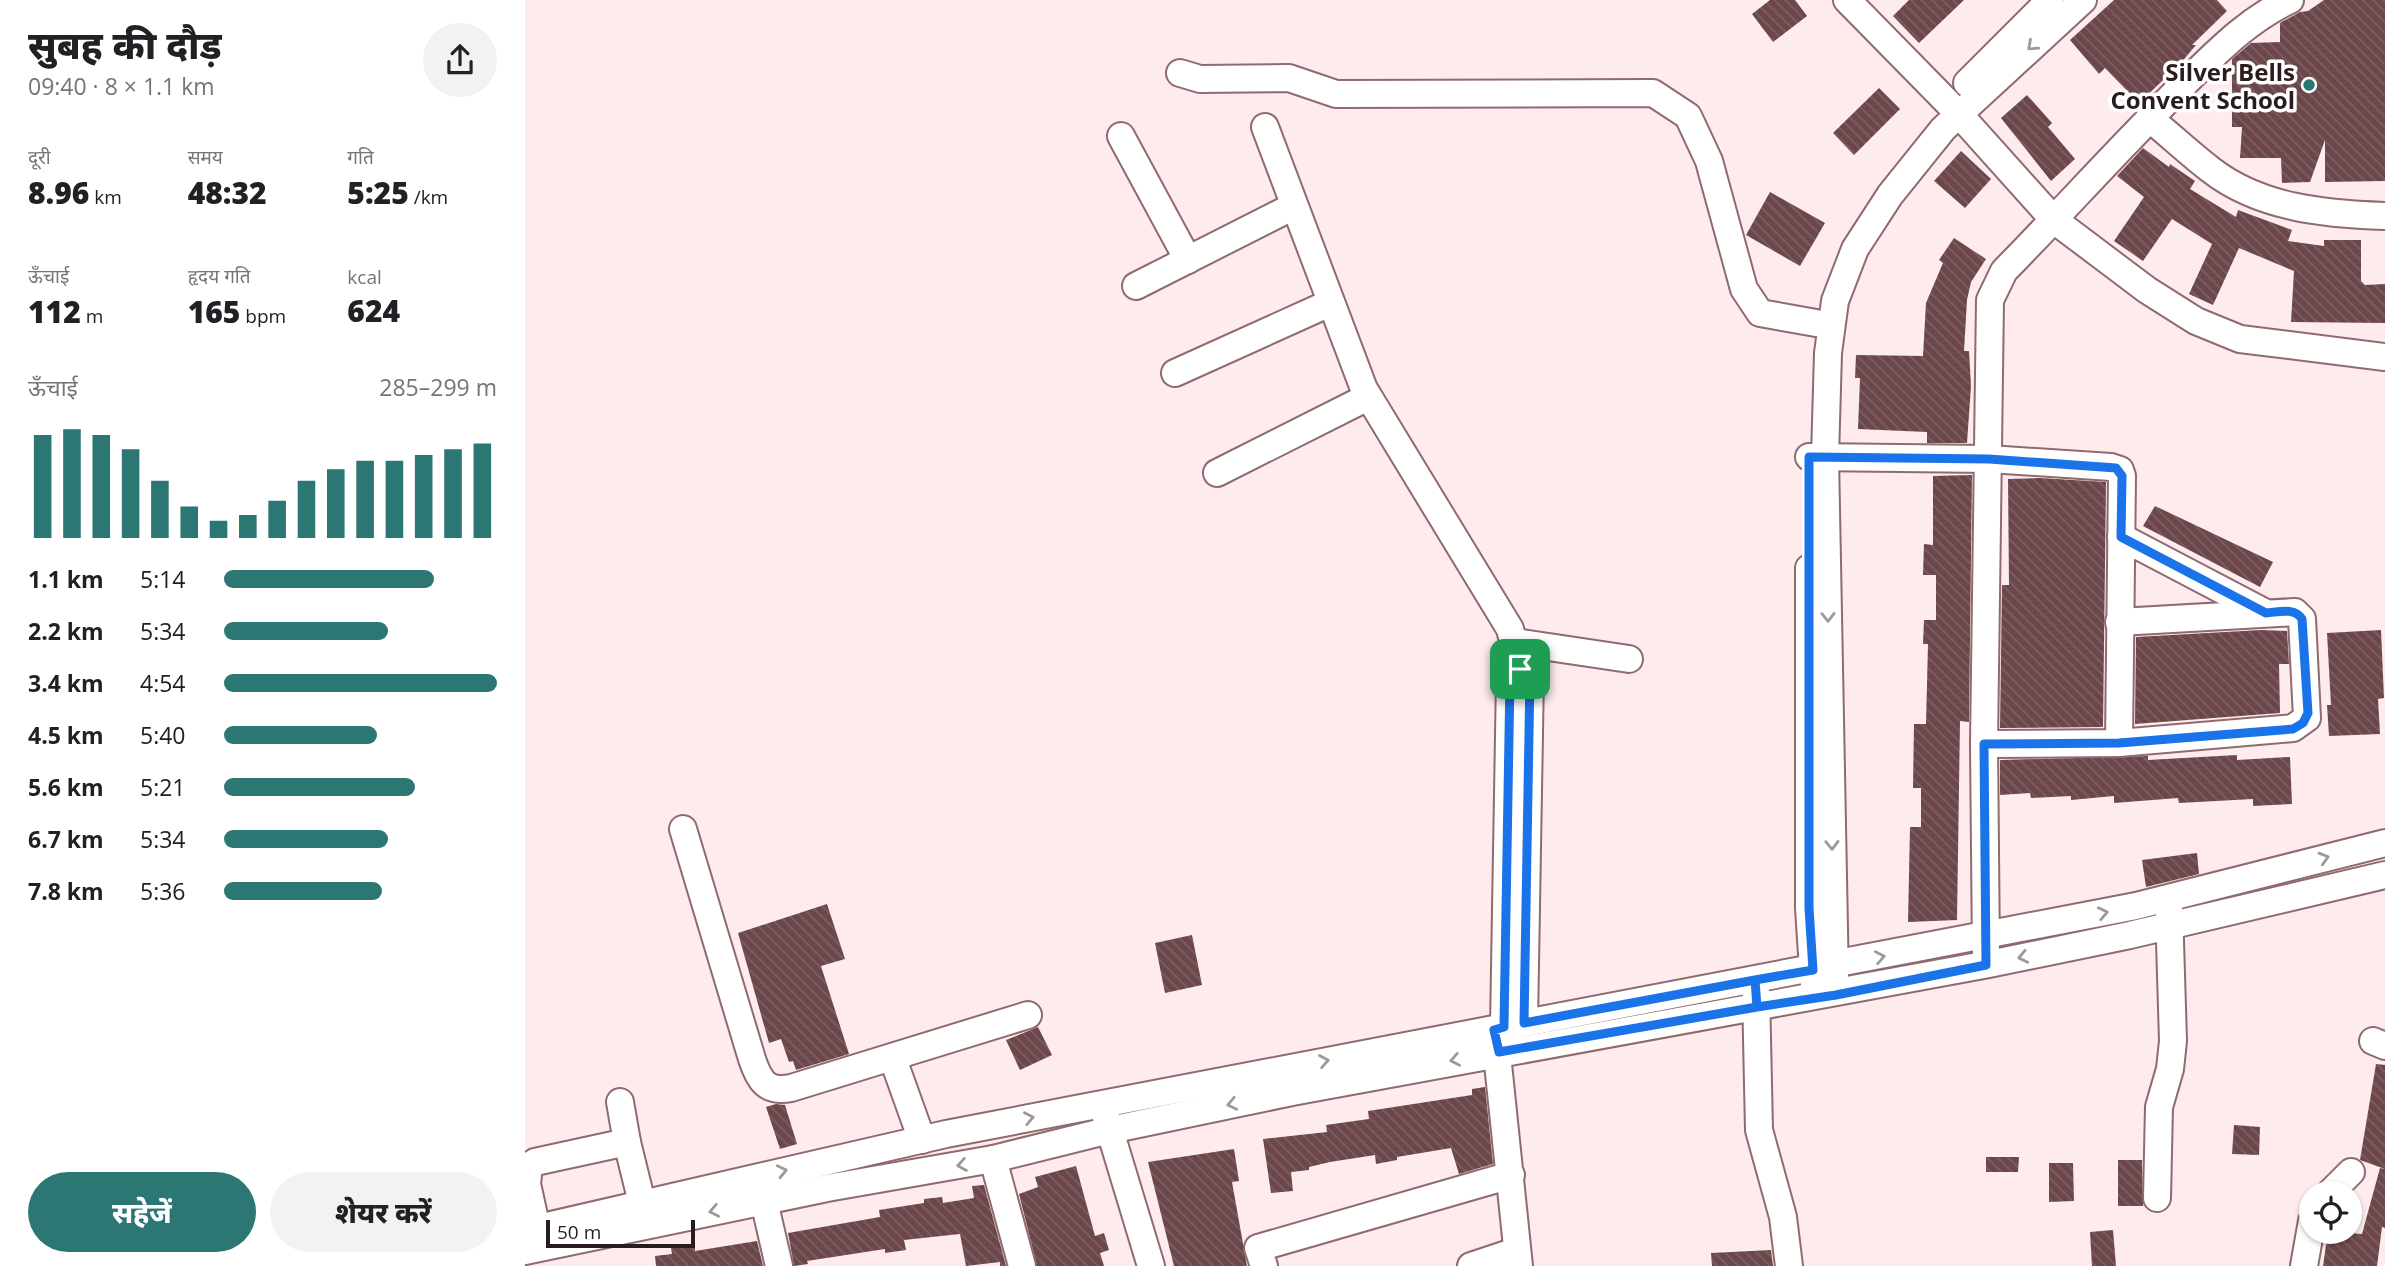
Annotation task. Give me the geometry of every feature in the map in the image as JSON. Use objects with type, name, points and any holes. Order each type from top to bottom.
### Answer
[{"type":"street","points":[[1847,0],[1952,108],[2054,220],[2147,290],[2196,321],[2240,339],[2385,357]]},
{"type":"street","points":[[1825,996],[1823,968],[1809,894],[1817,457],[1830,327],[1840,284],[1856,249],[1890,195],[1952,108],[2050,0]]},
{"type":"street","points":[[1817,457],[1810,374],[1816,323],[1826,275],[1836,248],[1928,119],[1952,108],[2083,0]]},
{"type":"street","points":[[1986,965],[1984,744],[1990,300],[2004,271],[2149,118],[2235,34],[2265,12],[2290,0]]},
{"type":"street","points":[[1180,73],[1200,79],[1289,78],[1336,94],[1653,93],[1688,116],[1709,161],[1744,289],[1760,313],[1816,323]]},
{"type":"street","points":[[2149,118],[2213,172],[2269,199],[2323,214],[2385,216]]},
{"type":"street","points":[[1265,127],[1368,397],[1515,642],[1520,669],[1513,671],[1510,678],[1505,1033],[1517,1259],[1471,1266]]},
{"type":"street","points":[[1121,136],[1188,260]]},
{"type":"street","points":[[1136,286],[1294,206]]},
{"type":"street","points":[[1175,373],[1330,303]]},
{"type":"street","points":[[1217,473],[1368,397]]},
{"type":"street","points":[[1817,457],[1989,459],[2116,468],[2122,476],[2119,743]]},
{"type":"street","points":[[2121,537],[2266,613]]},
{"type":"street","points":[[1984,744],[2119,743],[2293,729],[2303,723],[2308,713],[2302,619],[2290,611],[2119,621]]},
{"type":"street","points":[[1515,642],[1629,659]]},
{"type":"street","points":[[683,830],[752,1059],[758,1076],[767,1087],[779,1091],[791,1088],[893,1059],[1028,1015]]},
{"type":"street","points":[[529,1237],[764,1201],[993,1159],[1505,1033],[2168,898],[2385,843]]},
{"type":"street","points":[[529,1237],[642,1203],[922,1140],[1102,1104],[1505,1033],[1757,1007],[1825,996],[1986,965],[2385,875]]},
{"type":"street","points":[[2157,1198],[2159,1107],[2170,1069],[2173,1041],[2168,898]]},
{"type":"street","points":[[1755,980],[1759,1130],[1783,1217],[1789,1266]]},
{"type":"street","points":[[893,1059],[922,1140]]},
{"type":"street","points":[[620,1102],[642,1203]]},
{"type":"street","points":[[1102,1104],[1151,1266]]},
{"type":"street","points":[[529,1237],[529,1166],[535,1162],[627,1142]]},
{"type":"street","points":[[993,1159],[1022,1266]]},
{"type":"street","points":[[2342,1181],[2351,1172]]},
{"type":"street","points":[[1264,1266],[1258,1248],[1511,1175]]},
{"type":"street","points":[[764,1201],[779,1266]]},
{"type":"street","points":[[2304,1266],[2308,1244]]},
{"type":"building","points":[[1770,0],[1795,0],[1807,16],[1773,42],[1752,14]]},
{"type":"building","points":[[1909,0],[1964,0],[1919,43],[1893,16]]},
{"type":"building","points":[[2114,0],[2217,0],[2227,11],[2192,45],[2196,45],[2180,64],[2139,103],[2105,68],[2099,74],[2070,40]]},
{"type":"building","name":"Silver Bells Convent School","points":[[2324,0],[2385,0],[2385,181],[2325,182],[2325,140],[2310,182],[2282,183],[2281,158],[2240,158],[2242,127],[2232,127],[2232,59],[2251,43],[2280,42],[2280,23],[2300,12],[2308,11]]},
{"type":"building","points":[[1879,88],[1900,109],[1854,155],[1833,133]]},
{"type":"building","points":[[2027,95],[2052,123],[2048,127],[2075,159],[2051,181],[2001,118]]},
{"type":"building","points":[[2143,148],[2169,167],[2170,164],[2195,181],[2190,189],[2236,217],[2238,210],[2292,230],[2288,241],[2324,246],[2324,240],[2361,240],[2361,281],[2365,285],[2385,284],[2385,323],[2291,322],[2294,271],[2239,248],[2213,305],[2189,294],[2212,244],[2172,219],[2143,261],[2114,241],[2144,197],[2117,176]]},
{"type":"building","points":[[1961,151],[1991,179],[1965,208],[1934,181]]},
{"type":"building","points":[[1770,192],[1825,223],[1800,266],[1746,235]]},
{"type":"building","points":[[1954,238],[1986,259],[1971,282],[1967,300],[1964,351],[1969,351],[1971,386],[1967,443],[1927,443],[1927,432],[1858,429],[1860,378],[1855,378],[1856,355],[1923,356],[1926,303],[1943,263],[1939,260]]},
{"type":"building","points":[[1972,475],[1969,722],[1960,721],[1957,920],[1908,922],[1910,827],[1921,827],[1921,788],[1913,788],[1914,724],[1926,724],[1928,644],[1923,644],[1924,620],[1936,620],[1936,575],[1923,575],[1924,544],[1933,545],[1933,476]]},
{"type":"building","points":[[2008,479],[2106,482],[2103,727],[2000,728],[2002,585],[2009,585]]},
{"type":"building","points":[[2155,506],[2273,562],[2260,587],[2143,526]]},
{"type":"building","points":[[2381,630],[2384,698],[2378,699],[2380,734],[2329,736],[2327,705],[2331,705],[2327,633]]},
{"type":"building","points":[[2287,631],[2289,664],[2279,664],[2280,713],[2135,724],[2136,637]]},
{"type":"building","points":[[2237,755],[2237,760],[2290,757],[2292,804],[2253,806],[2253,799],[2179,803],[2178,798],[2114,803],[2114,796],[2071,800],[2071,796],[2031,798],[2030,793],[2000,795],[2000,760],[2148,756],[2148,760]]},
{"type":"building","points":[[2197,853],[2199,874],[2146,887],[2142,860]]},
{"type":"building","points":[[827,904],[845,959],[821,966],[849,1054],[796,1070],[793,1061],[789,1062],[781,1039],[769,1043],[738,933]]},
{"type":"building","points":[[1192,935],[1202,985],[1165,993],[1155,943]]},
{"type":"building","points":[[1038,1027],[1052,1055],[1020,1070],[1006,1040]]},
{"type":"building","points":[[2376,1064],[2385,1065],[2385,1169],[2360,1160]]},
{"type":"building","points":[[1485,1087],[1493,1164],[1459,1174],[1451,1148],[1397,1157],[1397,1160],[1376,1164],[1375,1155],[1291,1172],[1293,1191],[1271,1193],[1263,1139],[1327,1132],[1326,1125],[1369,1119],[1368,1111],[1472,1095],[1472,1089]]},
{"type":"building","points":[[785,1105],[797,1144],[780,1149],[766,1107]]},
{"type":"building","points":[[2234,1125],[2260,1127],[2259,1155],[2232,1154]]},
{"type":"building","points":[[1234,1149],[1239,1181],[1232,1182],[1247,1266],[1174,1266],[1148,1162]]},
{"type":"building","points":[[1986,1157],[2019,1157],[2018,1172],[1986,1172]]},
{"type":"building","points":[[2118,1160],[2142,1160],[2143,1206],[2118,1206]]},
{"type":"building","points":[[2049,1163],[2073,1163],[2074,1201],[2049,1202]]},
{"type":"building","points":[[1076,1166],[1095,1236],[1104,1233],[1109,1250],[1100,1253],[1104,1266],[1037,1266],[1019,1194],[1038,1187],[1035,1177]]},
{"type":"building","points":[[2380,1168],[2385,1169],[2385,1228],[2382,1227],[2377,1266],[2323,1266],[2327,1244],[2362,1244],[2362,1234]]},
{"type":"building","points":[[984,1185],[1006,1266],[1000,1266],[1000,1262],[966,1266],[960,1234],[904,1240],[906,1250],[885,1253],[885,1249],[807,1261],[808,1264],[794,1266],[788,1233],[880,1217],[879,1210],[924,1203],[924,1199],[942,1197],[943,1203],[974,1198],[972,1186]]},
{"type":"building","points":[[2113,1230],[2116,1266],[2092,1266],[2090,1232]]},
{"type":"building","points":[[757,1241],[763,1266],[656,1266],[655,1256],[672,1254],[671,1248],[695,1245],[695,1251]]},
{"type":"building","points":[[1771,1250],[1773,1266],[1712,1266],[1711,1253]]},
{"type":"place","name":"Silver Bells Convent School","points":[[2309,85]]},
{"type":"route","points":[[1520,669],[1513,671],[1510,678],[1504,1027],[1494,1030],[1499,1052],[1757,1007],[1755,980],[1813,970],[1809,908],[1809,457],[1989,459],[2111,467],[2120,470],[2121,537],[2266,613],[2290,611],[2299,614],[2302,619],[2308,713],[2303,723],[2293,729],[2119,743],[1984,744],[1986,965],[1836,995],[1757,1007],[1755,980],[1524,1023],[1530,675],[1527,670],[1520,669]]}]
